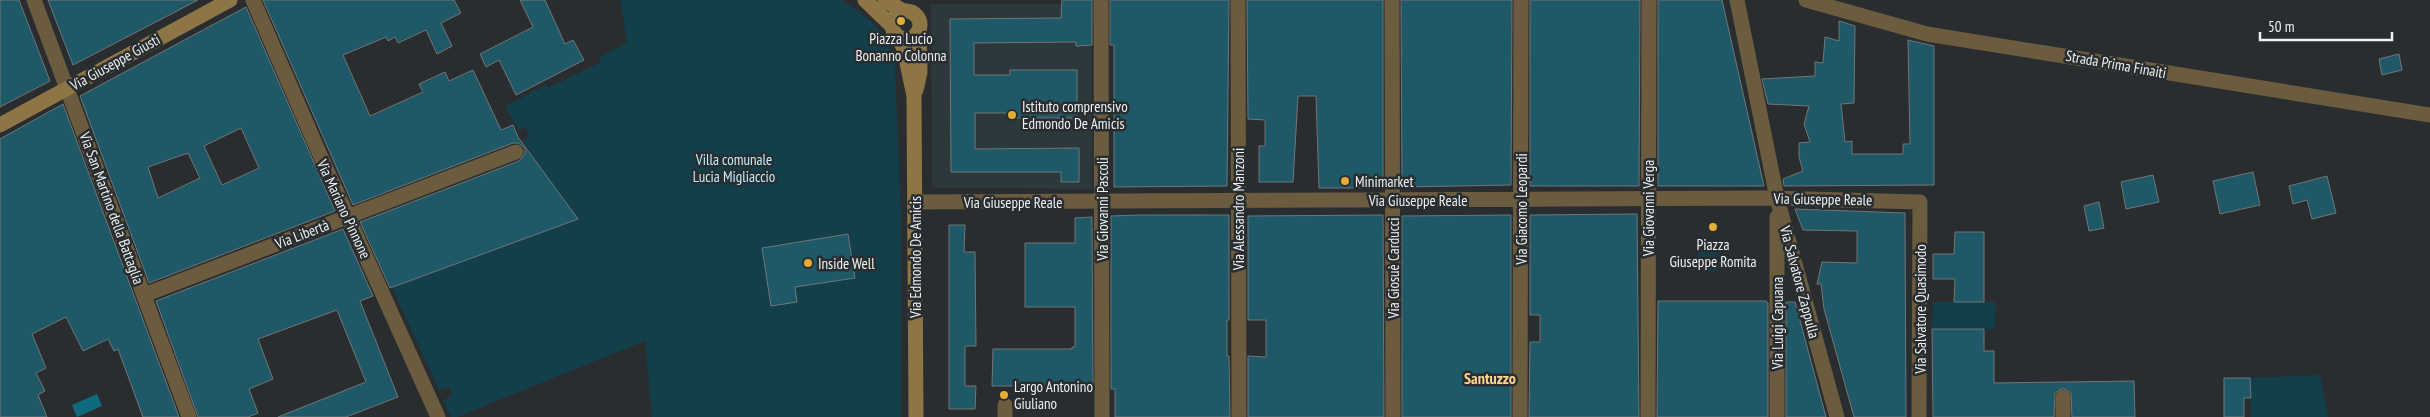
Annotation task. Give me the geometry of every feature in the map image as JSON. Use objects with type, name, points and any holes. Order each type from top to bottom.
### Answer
[{"type":"main road","name":"Via Giuseppe Giusti","points":[[0,125],[230,0]]},
{"type":"main road","points":[[865,0],[895,32],[906,58],[914,96]]},
{"type":"main road","points":[[885,0],[906,7],[912,12],[919,26]]},
{"type":"main road","points":[[914,96],[920,72],[920,0]]},
{"type":"main road","points":[[895,32],[897,14],[906,7]]},
{"type":"main road","points":[[895,32],[909,39],[919,26]]},
{"type":"main road","name":"Via Edmondo De Amicis","points":[[914,96],[916,417]]},
{"type":"street","name":"Via San Martino della Battaglia","points":[[34,0],[190,417]]},
{"type":"street","name":"Via Mariano Pinnone","points":[[253,0],[435,416]]},
{"type":"street","name":"Via Giovanni Pascoli","points":[[1101,0],[1102,417]]},
{"type":"street","name":"Via Alessandro Manzoni","points":[[1238,0],[1239,417]]},
{"type":"street","name":"Via Giosuè Carducci","points":[[1392,0],[1393,417]]},
{"type":"street","name":"Via Giacomo Leopardi","points":[[1520,417],[1521,0]]},
{"type":"street","name":"Via Giovanni Verga","points":[[1648,417],[1649,0]]},
{"type":"street","name":"Via Salvatore Zappulla","points":[[1737,0],[1777,198],[1837,417]]},
{"type":"street","name":"Strada Prima Finaiti","points":[[1806,0],[1927,34],[2430,115]]},
{"type":"street","name":"Via Libertà","points":[[144,295],[516,152]]},
{"type":"street","name":"Via Giuseppe Reale","points":[[916,202],[1777,198],[1920,202]]},
{"type":"street","name":"Via Luigi Capuana","points":[[1777,198],[1777,417]]},
{"type":"street","name":"Via Salvatore Quasimodo","points":[[1919,417],[1920,202]]},
{"type":"street","points":[[2063,397],[2063,417]]},
{"type":"shaded area","name":"Istituto comprensivo Edmondo De Amicis","points":[[931,4],[1091,4],[1092,189],[932,188]]},
{"type":"shaded area","points":[[97,394],[102,406],[77,417],[72,405]]},
{"type":"green space","name":"Villa comunale Lucia Migliaccio","points":[[620,0],[841,0],[868,19],[882,33],[895,63],[901,219],[901,417],[652,417],[645,341],[457,417],[451,417],[443,400],[452,396],[449,387],[439,390],[392,287],[577,219],[523,140],[530,137],[525,127],[518,130],[505,106],[546,85],[548,88],[601,62],[599,58],[627,42]]},
{"type":"green space","points":[[1710,246],[1719,250],[1723,259],[1719,268],[1710,272],[1701,268],[1697,259],[1701,250]]},
{"type":"green space","points":[[1933,302],[1996,302],[1995,329],[1932,329]]},
{"type":"green space","points":[[2320,375],[2328,417],[2251,417],[2250,378]]},
{"type":"building","points":[[0,0],[19,0],[50,81],[0,107]]},
{"type":"building","points":[[48,0],[198,0],[73,65]]},
{"type":"building","points":[[263,0],[454,0],[461,13],[441,23],[452,46],[437,54],[426,30],[398,43],[395,37],[388,41],[386,37],[343,55],[370,116],[423,92],[419,84],[445,72],[449,81],[473,70],[501,130],[513,125],[518,137],[578,219],[390,288],[360,222],[519,161],[525,154],[525,148],[518,143],[513,143],[353,205]]},
{"type":"building","points":[[520,0],[545,0],[565,44],[573,40],[584,60],[516,95],[499,60],[486,67],[480,54],[533,27]]},
{"type":"building","points":[[1062,0],[1092,0],[1092,45],[1076,46],[1076,42],[974,43],[974,75],[1010,75],[1010,70],[1077,70],[1077,118],[1012,118],[1012,113],[975,113],[975,149],[1079,148],[1079,182],[1061,182],[1061,172],[951,172],[950,19],[1061,18]]},
{"type":"building","points":[[1110,0],[1229,0],[1227,186],[1114,187],[1114,45],[1110,45]]},
{"type":"building","points":[[1247,0],[1383,0],[1383,188],[1319,188],[1316,96],[1298,96],[1293,182],[1259,182],[1259,146],[1265,146],[1265,120],[1248,119]]},
{"type":"building","points":[[1401,0],[1512,0],[1511,185],[1402,187]]},
{"type":"building","points":[[1530,0],[1640,0],[1639,186],[1530,186]]},
{"type":"building","points":[[1658,0],[1722,0],[1764,186],[1658,186]]},
{"type":"building","points":[[246,7],[335,211],[149,283],[80,96]],"holes":[[[241,128],[259,168],[222,185],[204,146]],[[188,153],[200,178],[158,198],[148,167]]]},
{"type":"building","points":[[1839,21],[1855,26],[1854,103],[1841,104],[1845,142],[1852,141],[1852,154],[1903,154],[1903,144],[1910,144],[1908,40],[1934,46],[1934,185],[1784,186],[1783,179],[1803,171],[1799,157],[1799,143],[1810,142],[1804,124],[1809,106],[1768,104],[1762,79],[1815,76],[1815,62],[1823,63],[1825,37],[1839,41]]},
{"type":"building","points":[[2399,54],[2402,70],[2382,75],[2379,59]]},
{"type":"building","points":[[63,104],[179,417],[143,417],[118,349],[114,351],[108,339],[83,351],[66,317],[32,334],[46,368],[36,373],[45,391],[38,395],[47,417],[0,417],[0,139]]},
{"type":"building","points":[[2253,172],[2260,205],[2220,214],[2213,181]]},
{"type":"building","points":[[2153,175],[2159,202],[2126,209],[2121,182]]},
{"type":"building","points":[[2327,176],[2336,213],[2312,219],[2307,200],[2293,204],[2289,186]]},
{"type":"building","points":[[2099,202],[2104,228],[2089,231],[2084,206]]},
{"type":"building","points":[[1795,209],[1905,213],[1906,417],[1854,417],[1824,309],[1821,284],[1817,284],[1822,262],[1857,263],[1857,231],[1803,230]]},
{"type":"building","points":[[1637,214],[1639,417],[1529,417],[1530,342],[1540,342],[1540,315],[1530,315],[1530,215]]},
{"type":"building","points":[[1229,215],[1227,356],[1229,356],[1230,417],[1115,417],[1115,389],[1111,389],[1111,216]]},
{"type":"building","points":[[1383,215],[1384,417],[1248,417],[1248,356],[1266,357],[1266,320],[1248,320],[1248,216]]},
{"type":"building","points":[[1511,215],[1511,417],[1402,417],[1402,216]]},
{"type":"building","points":[[1092,217],[1093,390],[1073,390],[1073,386],[992,386],[993,349],[1072,349],[1072,347],[1075,347],[1075,307],[1025,307],[1025,243],[1075,243],[1075,218]]},
{"type":"building","points":[[949,225],[965,225],[964,252],[975,252],[976,346],[965,346],[965,386],[976,386],[975,409],[949,409]]},
{"type":"building","points":[[343,229],[373,296],[360,301],[398,397],[346,417],[278,417],[366,382],[337,310],[258,339],[273,379],[249,389],[258,413],[248,417],[198,417],[156,301]]},
{"type":"building","points":[[1955,232],[1984,232],[1984,302],[1954,302],[1955,279],[1933,279],[1933,254],[1954,254]]},
{"type":"building","name":"Inside Well","points":[[848,234],[855,278],[795,287],[797,302],[771,306],[762,248]]},
{"type":"building","points":[[1658,301],[1766,301],[1768,303],[1768,417],[1657,417]]},
{"type":"building","points":[[1786,302],[1795,302],[1826,417],[1786,417]]},
{"type":"building","points":[[1932,329],[1984,329],[1984,351],[1994,351],[1994,383],[2134,381],[2135,417],[2072,417],[2071,393],[2063,388],[2055,393],[2054,417],[1933,417]]},
{"type":"building","points":[[2224,378],[2250,378],[2251,398],[2244,398],[2244,417],[2224,417]]},
{"type":"place","name":"Piazza Lucio Bonanno Colonna","points":[[901,21]]},
{"type":"place","name":"Istituto comprensivo Edmondo De Amicis","points":[[1012,115]]},
{"type":"place","name":"Minimarket","points":[[1345,181]]},
{"type":"place","name":"Piazza Giuseppe Romita","points":[[1713,227]]},
{"type":"place","name":"Inside Well","points":[[808,263]]},
{"type":"place","name":"Largo Antonino Giuliano","points":[[1004,395]]},
{"type":"district","name":"Santuzzo","points":[[1490,378]]}]
